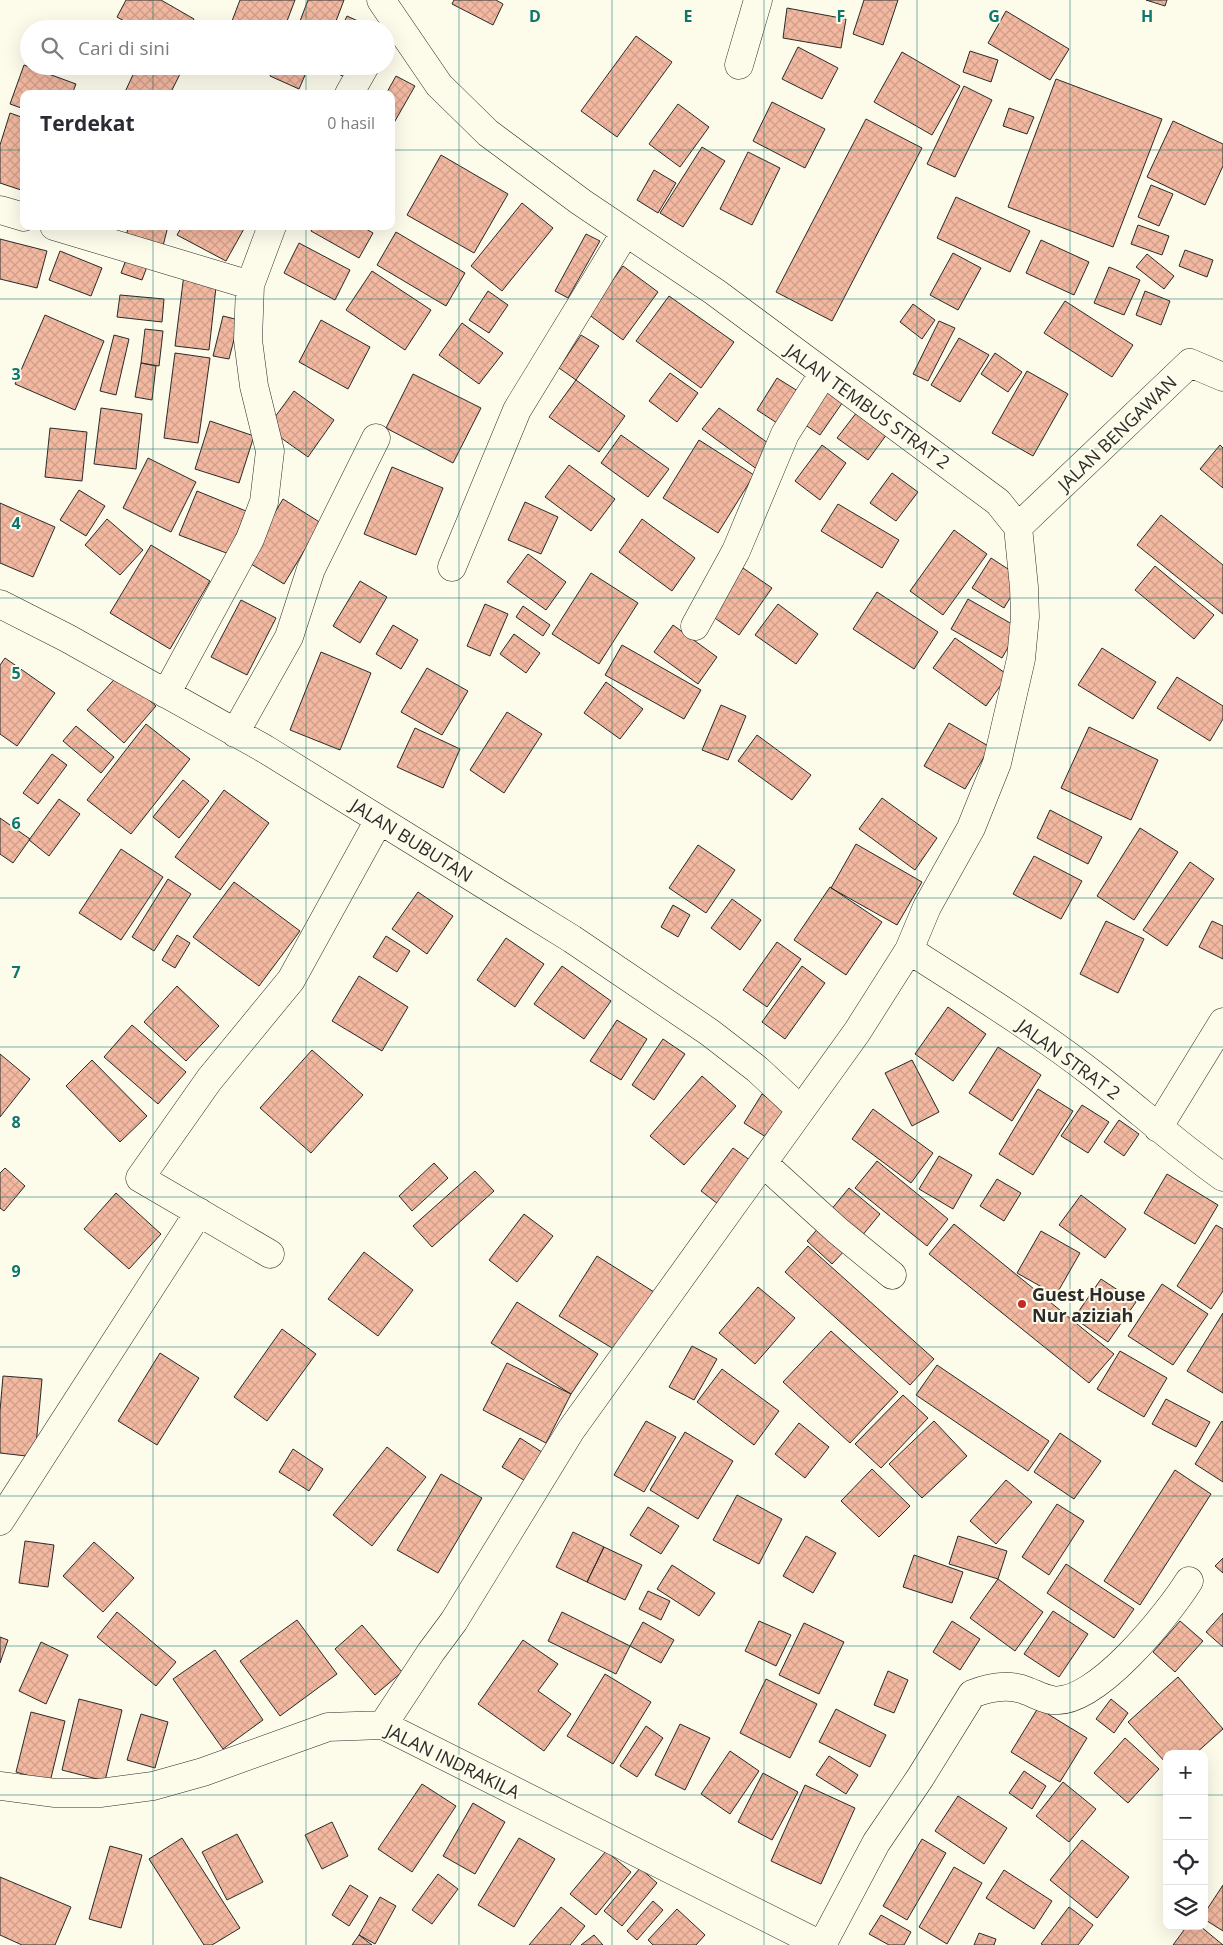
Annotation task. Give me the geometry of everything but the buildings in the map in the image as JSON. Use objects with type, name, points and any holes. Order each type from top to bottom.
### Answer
[{"type":"street","points":[[739,65],[758,0]]},
{"type":"street","name":"JALAN TEMBUS STRAT 2","points":[[395,27],[439,85],[488,133],[625,233],[715,292],[998,502],[1018,527]]},
{"type":"street","points":[[351,90],[360,75]]},
{"type":"street","points":[[0,210],[20,216]]},
{"type":"street","points":[[67,230],[250,285]]},
{"type":"street","points":[[166,694],[250,539],[264,502],[270,451],[254,386],[248,340],[250,285],[271,230]]},
{"type":"street","points":[[452,567],[517,410],[625,233]]},
{"type":"street","name":"JALAN BENGAWAN","points":[[1018,527],[1190,363],[1223,377]]},
{"type":"street","points":[[695,626],[736,551],[785,434],[823,374]]},
{"type":"street","points":[[235,732],[289,636],[311,569],[376,438]]},
{"type":"street","points":[[383,1726],[431,1652],[454,1621],[571,1430],[857,1032],[909,950],[927,906],[972,828],[997,763],[1021,659],[1024,587],[1018,527]]},
{"type":"street","name":"JALAN BUBUTAN","points":[[0,604],[67,638],[235,732],[572,940],[709,1032],[756,1069],[801,1110]]},
{"type":"street","points":[[270,1254],[140,1178],[209,1080],[291,980],[379,820]]},
{"type":"street","name":"JALAN STRAT 2","points":[[909,950],[1041,1037],[1097,1078],[1185,1150],[1223,1177]]},
{"type":"street","points":[[1158,1128],[1223,1022]]},
{"type":"street","points":[[763,1163],[838,1231],[892,1275]]},
{"type":"street","points":[[0,1521],[199,1212]]},
{"type":"street","points":[[822,1945],[876,1843],[920,1778],[972,1694],[982,1690],[1007,1686],[1018,1687],[1052,1700],[1063,1701],[1076,1696],[1118,1668],[1168,1612],[1189,1581]]},
{"type":"street","name":"JALAN INDRAKILA","points":[[0,1786],[55,1793],[100,1794],[154,1786],[203,1772],[328,1727],[383,1726],[822,1945]]},
{"type":"place","name":"Guest House Nur aziziah","points":[[1022,1304]]}]
